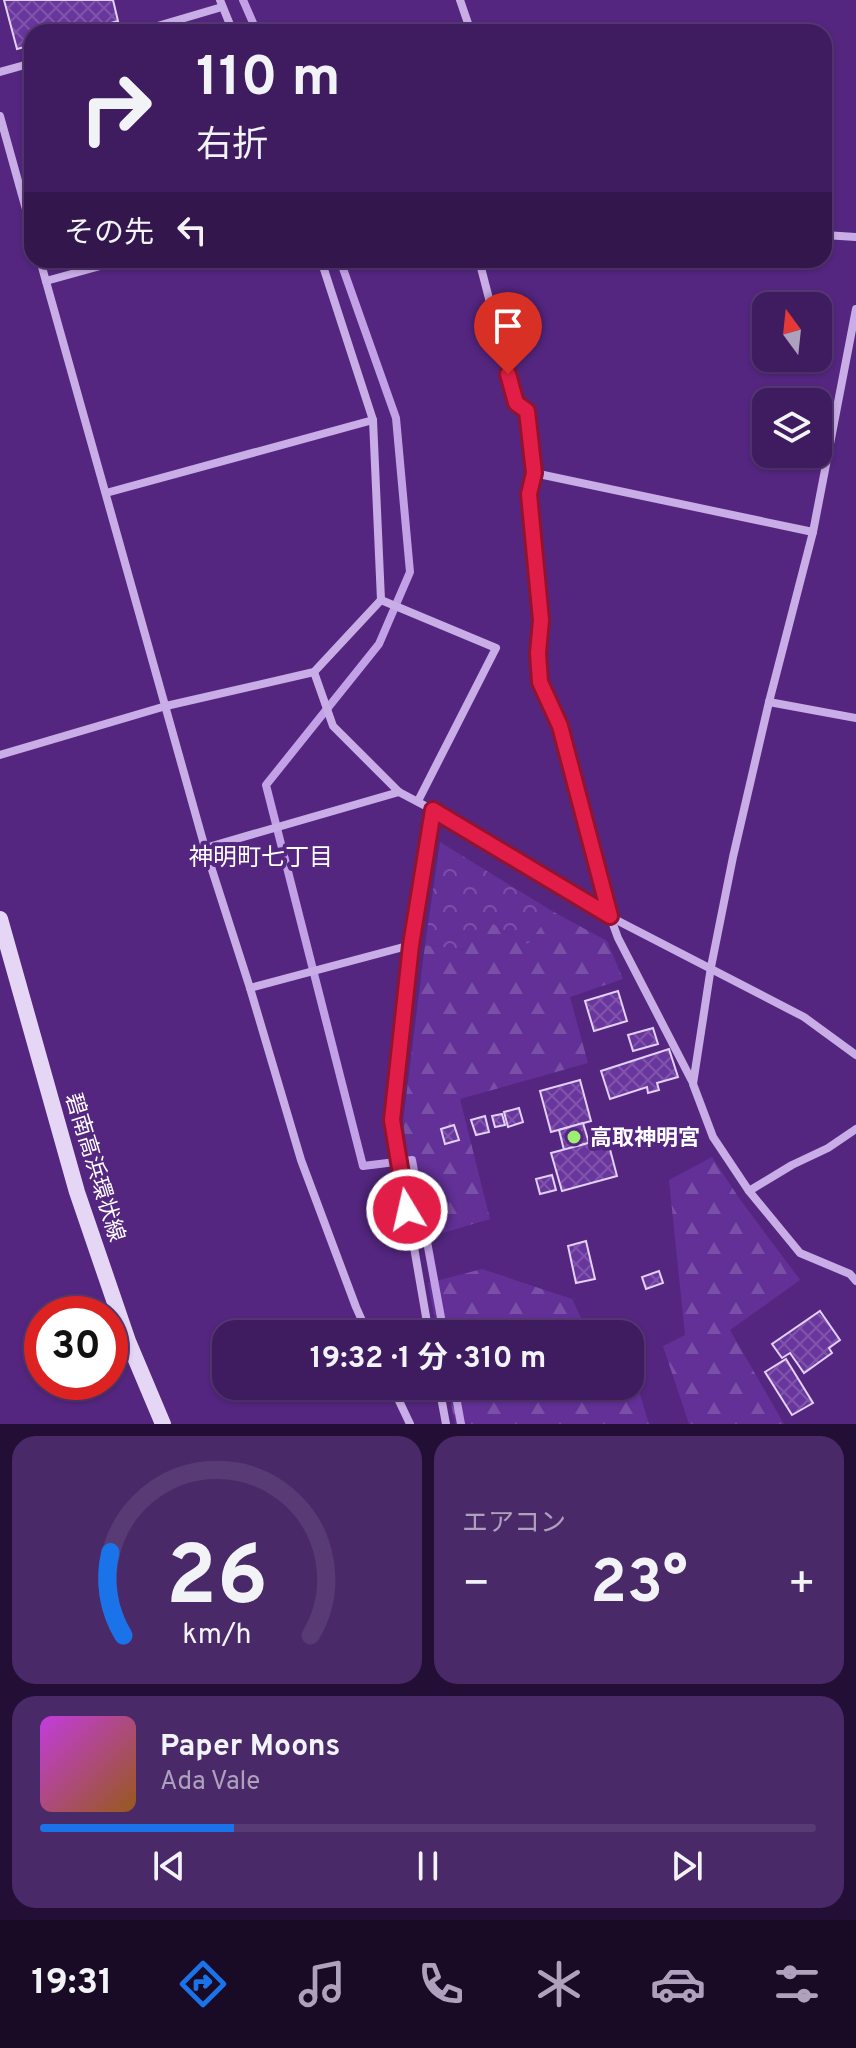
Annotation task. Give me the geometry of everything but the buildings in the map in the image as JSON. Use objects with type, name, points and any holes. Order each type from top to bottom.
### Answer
[{"type":"main road","name":"碧南高浜環状線","points":[[0,919],[77,1192],[128,1341],[163,1424]]},
{"type":"street","points":[[460,0],[468,24]]},
{"type":"street","points":[[160,24],[221,3],[230,24]]},
{"type":"street","points":[[0,72],[24,65]]},
{"type":"street","points":[[0,116],[24,202]]},
{"type":"street","points":[[832,236],[856,237]]},
{"type":"street","points":[[42,268],[205,848],[301,1160],[362,1320]]},
{"type":"street","points":[[46,281],[93,268]]},
{"type":"street","points":[[0,755],[166,706],[314,672],[381,600],[373,420],[323,268]]},
{"type":"street","points":[[481,268],[516,403],[527,411],[534,473],[529,494],[541,620],[538,653],[540,682],[560,726],[618,938],[693,1084],[713,1137],[749,1191],[800,1253],[850,1274],[856,1281]]},
{"type":"street","points":[[693,1084],[711,967],[733,857],[813,532],[856,309]]},
{"type":"street","points":[[106,493],[373,420]]},
{"type":"street","points":[[534,473],[813,532]]},
{"type":"street","points":[[381,600],[496,648],[418,801]]},
{"type":"street","points":[[314,672],[333,726],[399,792],[610,916],[804,1017],[856,1055]]},
{"type":"street","points":[[769,702],[856,718]]},
{"type":"street","points":[[205,848],[399,792]]},
{"type":"street","points":[[427,1320],[392,1120],[411,945],[433,810]]},
{"type":"street","points":[[250,988],[411,945]]},
{"type":"street","points":[[749,1191],[828,1148],[856,1129]]},
{"type":"street","points":[[399,1400],[410,1424]]},
{"type":"street","points":[[442,1400],[446,1424]]},
{"type":"green space","points":[[440,842],[552,911],[528,944],[483,918],[465,950],[425,945]]},
{"type":"green space","points":[[552,911],[607,941],[623,979],[570,997],[588,1063],[460,1099],[490,1219],[419,1240],[403,1122],[425,945],[464,950],[482,917],[528,944]]},
{"type":"green space","points":[[712,1157],[800,1280],[730,1330],[784,1424],[689,1424],[663,1346],[685,1335],[669,1180]]},
{"type":"green space","points":[[482,1269],[572,1299],[582,1320],[435,1320],[428,1283]]},
{"type":"green space","points":[[451,1400],[642,1400],[649,1424],[455,1424]]},
{"type":"waterway","points":[[243,0],[254,24]]},
{"type":"waterway","points":[[343,268],[396,418],[410,572],[379,644],[266,785],[363,1166],[412,1160],[441,1320]]},
{"type":"waterway","points":[[457,1400],[461,1424]]},
{"type":"place","name":"高取神明宮","points":[[574,1137]]},
{"type":"district","name":"神明町七丁目","points":[[261,857]]},
{"type":"route","points":[[407,1210],[392,1120],[411,945],[433,810],[610,916],[560,726],[540,682],[538,653],[541,620],[529,494],[534,473],[527,411],[516,403],[508,374]]}]
